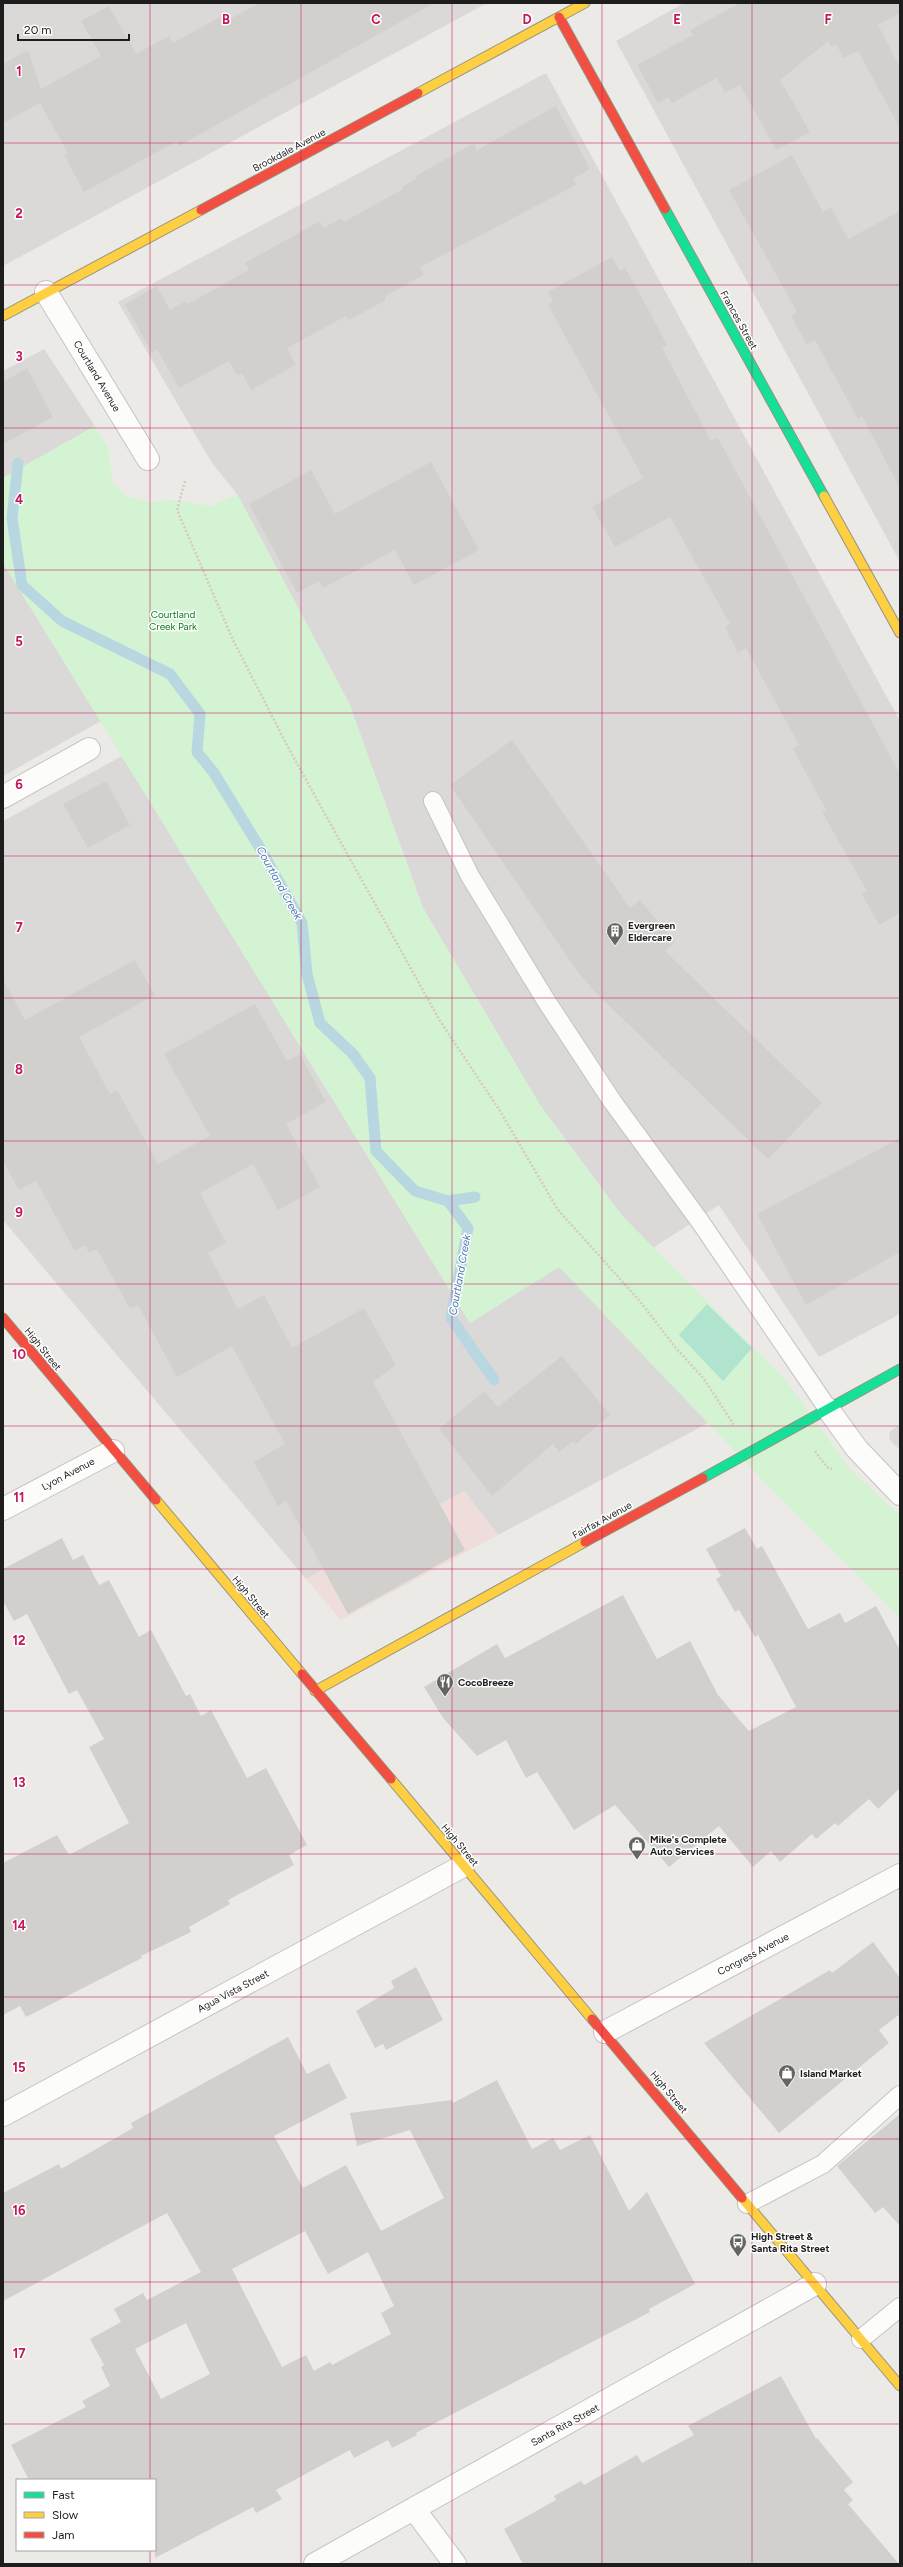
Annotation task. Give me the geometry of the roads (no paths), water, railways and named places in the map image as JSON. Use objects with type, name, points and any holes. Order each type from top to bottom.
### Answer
[{"type":"street","name":"Brookdale Avenue","points":[[3,316],[584,3]]},
{"type":"street","name":"Frances Street","points":[[559,17],[900,633]]},
{"type":"street","name":"Courtland Avenue","points":[[46,292],[148,459]]},
{"type":"street","points":[[3,797],[89,749]]},
{"type":"street","name":"High Street","points":[[3,1318],[315,1691],[605,2032],[900,2386]]},
{"type":"street","name":"Fairfax Avenue","points":[[315,1691],[900,1369]]},
{"type":"street","points":[[828,1409],[857,1449],[900,1494]]},
{"type":"street","name":"Lyon Avenue","points":[[3,1509],[113,1451]]},
{"type":"street","name":"Agua Vista Street","points":[[3,2115],[463,1866]]},
{"type":"street","name":"Congress Avenue","points":[[605,2032],[900,1875]]},
{"type":"street","name":"Santa Rita Street","points":[[315,2564],[815,2284]]},
{"type":"street","points":[[414,2509],[455,2564]]},
{"type":"lane","points":[[433,801],[470,876],[545,999],[612,1102],[698,1220],[828,1409]]},
{"type":"lane","points":[[747,2204],[823,2164],[900,2095]]},
{"type":"lane","points":[[861,2339],[900,2307]]},
{"type":"waterway","name":"Courtland Creek","points":[[18,463],[12,518],[22,585],[62,621],[170,674],[200,714],[197,752],[214,773],[260,848],[302,923],[307,974],[320,1023],[353,1054],[370,1078],[376,1151],[415,1191],[448,1201],[468,1228],[451,1318],[494,1380]]},
{"type":"waterway","points":[[448,1201],[475,1197]]},
{"type":"place","name":"Evergreen Eldercare","points":[[615,946]]},
{"type":"place","name":"CocoBreeze","points":[[445,1697]]},
{"type":"place","name":"Mike's Complete Auto Services","points":[[637,1860]]},
{"type":"place","name":"Island Market","points":[[787,2088]]},
{"type":"place","name":"High Street & Santa Rita Street","points":[[738,2257]]},
{"type":"park label","name":"Courtland Creek Park","points":[[173,620]]}]
